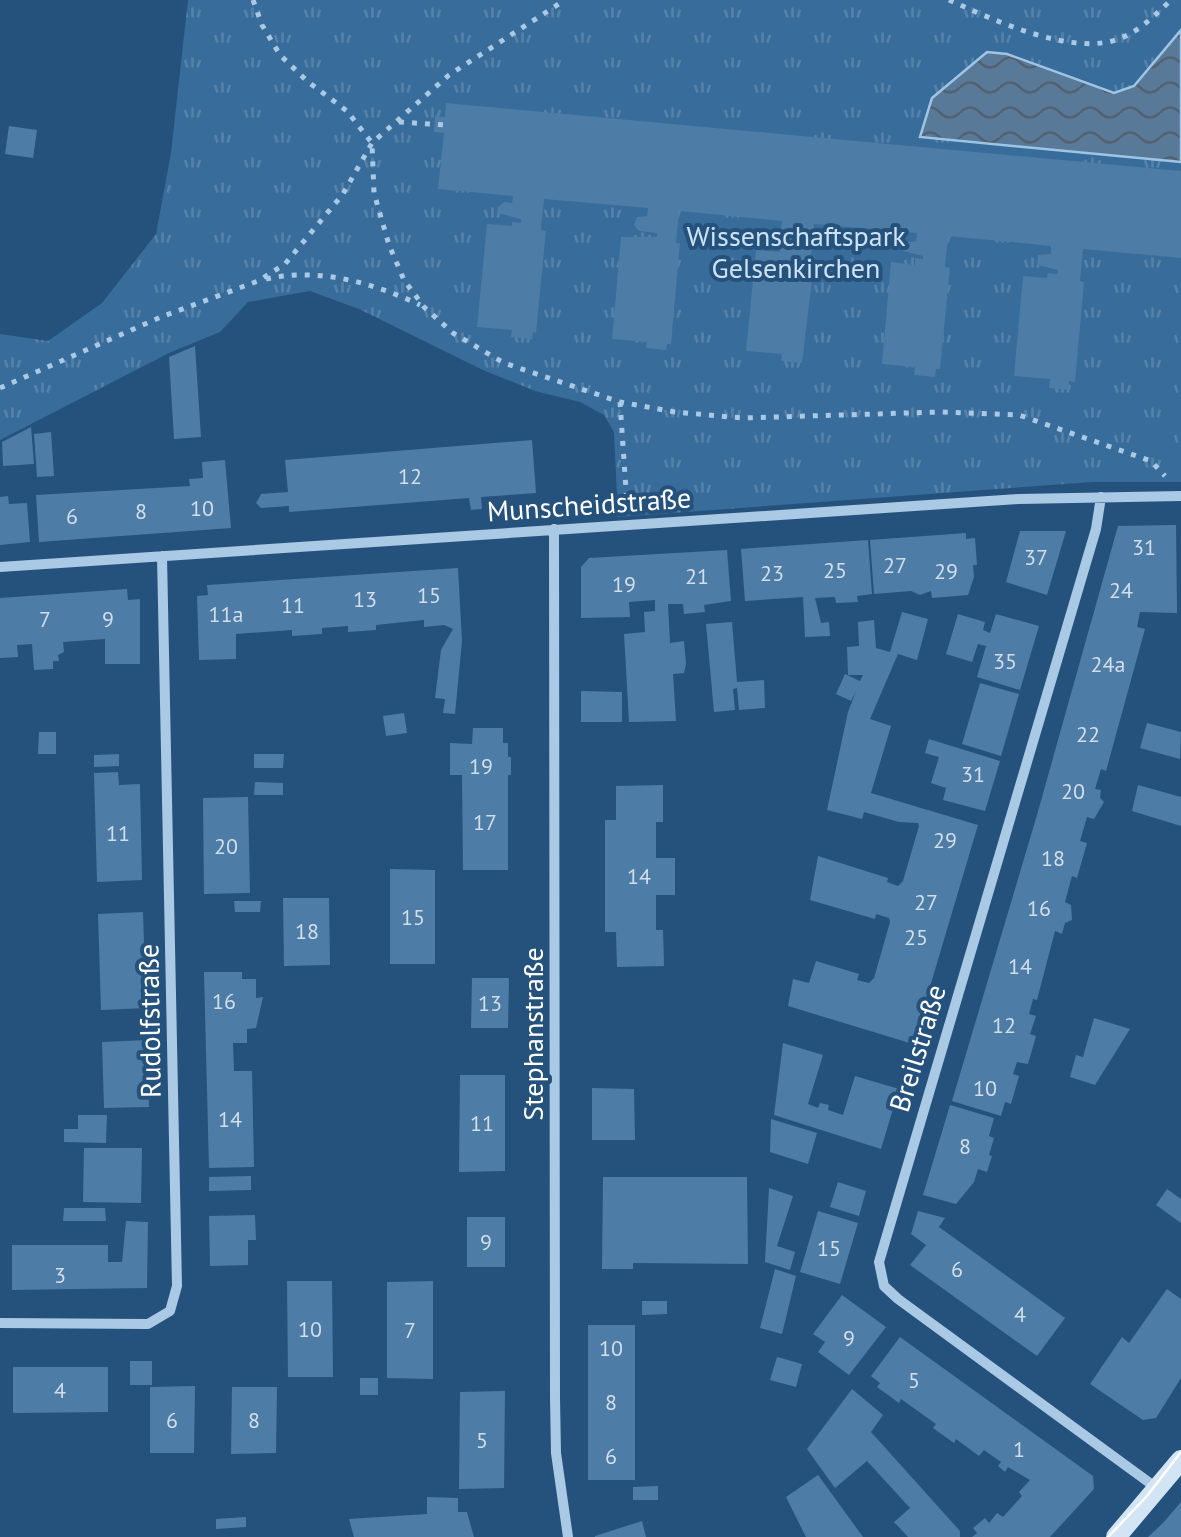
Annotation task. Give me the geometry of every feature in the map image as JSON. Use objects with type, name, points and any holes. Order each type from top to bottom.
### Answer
[{"type":"main road","points":[[1116,1537],[1181,1460]]},
{"type":"street","name":"Munscheidstraße","points":[[0,568],[1019,499],[1181,496]]},
{"type":"street","name":"Breilstraße","points":[[1101,497],[1096,529],[879,1262],[884,1286],[898,1299],[1158,1490]]},
{"type":"street","name":"Stephanstraße","points":[[554,529],[555,1398],[556,1453],[568,1537]]},
{"type":"street","name":"Rudolfstraße","points":[[0,1323],[148,1324],[170,1311],[177,1286],[162,556]]},
{"type":"path","points":[[252,0],[280,55],[346,111],[372,143],[374,193],[404,280],[424,307],[453,333],[504,363],[620,402],[742,418],[1018,414],[1151,461],[1171,483]]},
{"type":"path","points":[[258,281],[301,248],[343,194],[372,143],[449,75],[565,0]]},
{"type":"path","points":[[949,0],[1040,34],[1094,46],[1124,37],[1171,0]]},
{"type":"path","points":[[396,122],[444,124]]},
{"type":"path","points":[[0,388],[161,317],[278,276],[319,276],[357,282],[390,291],[424,307]]},
{"type":"path","points":[[620,402],[630,524]]},
{"type":"green space","name":"Wissenschaftspark Gelsenkirchen","points":[[188,0],[1181,0],[1181,482],[1092,482],[618,517],[614,432],[604,415],[580,402],[535,391],[483,370],[359,309],[310,291],[248,302],[220,332],[169,353],[0,440],[0,334],[48,341],[102,303],[156,234],[171,153]]},
{"type":"water","points":[[1181,30],[1181,162],[920,137],[932,98],[987,52],[1007,54],[1114,93],[1134,86]]},
{"type":"building","name":"Wissenschaftspark Gelsenkirchen","points":[[446,103],[1181,171],[1181,258],[1083,249],[1075,382],[1069,381],[1068,390],[1049,388],[1050,379],[1014,376],[1023,276],[1047,278],[1048,273],[1057,274],[1058,270],[1037,265],[1038,255],[1051,254],[1051,246],[948,236],[945,267],[950,268],[940,369],[936,369],[935,377],[914,375],[915,367],[882,364],[891,262],[915,265],[915,258],[923,259],[903,251],[905,243],[916,241],[917,233],[814,224],[811,256],[815,256],[802,363],[781,361],[782,354],[746,351],[756,250],[780,252],[780,247],[788,248],[768,236],[781,229],[782,221],[679,211],[671,344],[667,344],[666,350],[646,348],[647,342],[612,339],[621,237],[657,237],[657,233],[639,231],[634,225],[637,217],[647,216],[648,208],[544,199],[541,230],[546,231],[536,333],[533,332],[532,339],[511,337],[512,330],[477,327],[487,224],[512,226],[512,222],[521,223],[521,219],[497,213],[504,202],[512,203],[513,196],[438,189],[444,133],[434,132],[435,116],[445,117]]},
{"type":"building","points":[[9,126],[37,130],[33,158],[5,154]]},
{"type":"building","points":[[195,346],[201,437],[174,439],[169,357]]},
{"type":"building","points":[[31,427],[34,464],[3,466],[2,442]]},
{"type":"building","points":[[51,432],[54,476],[37,477],[34,434]]},
{"type":"building","points":[[532,440],[536,493],[481,497],[482,509],[471,510],[469,498],[289,512],[289,506],[261,508],[256,503],[261,494],[288,492],[285,460]]},
{"type":"building","points":[[225,460],[231,528],[39,542],[36,495],[190,486],[189,479],[203,478],[202,462]]},
{"type":"building","points":[[8,496],[9,504],[27,503],[30,542],[0,545],[0,497]]},
{"type":"building","points":[[1176,525],[1177,613],[1140,612],[1137,627],[1145,629],[1106,771],[1101,769],[1095,789],[1101,790],[1104,802],[1094,819],[1087,817],[1080,841],[1087,843],[1065,902],[1071,905],[1072,920],[1065,923],[1062,934],[1055,931],[1037,1000],[1033,999],[1029,1014],[1036,1016],[1030,1034],[1036,1036],[1028,1064],[1017,1062],[1013,1074],[1019,1076],[1011,1104],[1005,1102],[1001,1116],[952,1101],[1118,526]]},
{"type":"building","points":[[1020,531],[1066,531],[1047,595],[1006,582]]},
{"type":"building","points":[[966,533],[966,539],[975,538],[977,565],[973,565],[968,595],[932,598],[931,591],[920,595],[911,591],[874,594],[870,540]]},
{"type":"building","points":[[868,540],[872,594],[857,596],[858,602],[836,603],[835,597],[815,598],[821,623],[829,622],[830,636],[805,637],[803,597],[745,601],[741,549]]},
{"type":"building","points":[[727,550],[731,601],[704,605],[705,612],[684,614],[683,604],[668,604],[670,643],[684,641],[686,664],[684,673],[673,674],[676,721],[629,722],[624,634],[645,632],[644,612],[655,611],[655,600],[629,602],[630,617],[581,618],[581,567],[589,558]]},
{"type":"building","points":[[458,568],[462,641],[455,714],[443,713],[445,699],[435,698],[441,650],[453,629],[444,625],[424,627],[424,620],[376,625],[376,630],[348,632],[348,626],[322,628],[322,634],[292,636],[292,630],[236,634],[236,659],[199,660],[197,596],[208,595],[207,585]]},
{"type":"building","points":[[127,589],[128,600],[140,599],[140,664],[105,664],[105,639],[63,642],[64,652],[58,655],[59,661],[53,661],[53,669],[34,670],[32,644],[17,645],[18,657],[0,658],[0,598]]},
{"type":"building","points":[[902,612],[928,619],[917,660],[898,654],[870,719],[891,726],[871,793],[978,825],[913,1044],[788,1006],[793,979],[809,983],[816,961],[859,974],[857,980],[869,983],[874,978],[890,922],[876,914],[875,919],[810,900],[818,856],[888,878],[887,882],[898,886],[903,881],[919,826],[864,812],[862,819],[827,810],[856,691],[851,701],[836,694],[845,674],[860,681],[863,675],[848,675],[847,647],[859,646],[858,622],[874,620],[876,648],[890,652]]},
{"type":"building","points":[[958,614],[985,622],[983,630],[990,633],[996,614],[1039,626],[1020,690],[977,677],[986,646],[978,644],[972,662],[946,654]]},
{"type":"building","points":[[732,622],[737,682],[764,680],[765,708],[739,710],[737,688],[733,689],[735,710],[714,712],[706,624]]},
{"type":"building","points":[[980,683],[1019,694],[1001,756],[962,744]]},
{"type":"building","points":[[581,691],[622,692],[622,722],[581,722]]},
{"type":"building","points":[[404,713],[407,733],[386,736],[383,716]]},
{"type":"building","points":[[1147,723],[1181,732],[1180,759],[1140,748]]},
{"type":"building","points":[[473,728],[503,728],[503,743],[508,743],[508,870],[463,870],[462,775],[450,775],[450,743],[472,744]]},
{"type":"building","points":[[39,732],[56,732],[56,754],[38,754]]},
{"type":"building","points":[[929,739],[1000,761],[985,811],[943,800],[946,788],[931,783],[939,757],[925,753]]},
{"type":"building","points":[[119,754],[119,766],[94,767],[94,755]]},
{"type":"building","points":[[254,754],[284,754],[283,768],[254,768]]},
{"type":"building","points":[[118,772],[119,785],[140,784],[142,880],[97,882],[94,773]]},
{"type":"building","points":[[255,782],[283,783],[283,795],[254,795]]},
{"type":"building","points":[[663,785],[663,822],[656,822],[656,858],[675,858],[675,895],[656,895],[656,930],[663,930],[664,966],[617,967],[616,932],[605,932],[605,820],[616,820],[616,786]]},
{"type":"building","points":[[1138,785],[1181,797],[1181,826],[1132,811]]},
{"type":"building","points":[[248,797],[250,893],[204,894],[203,798]]},
{"type":"building","points":[[390,869],[435,870],[435,964],[390,964]]},
{"type":"building","points":[[283,898],[329,898],[330,965],[284,966]]},
{"type":"building","points":[[234,901],[261,901],[260,912],[235,912]]},
{"type":"building","points":[[143,912],[146,1008],[101,1010],[98,914]]},
{"type":"building","points":[[204,972],[242,972],[242,979],[256,979],[256,998],[263,997],[256,1028],[247,1029],[247,1043],[233,1043],[234,1071],[252,1071],[254,1167],[209,1168]]},
{"type":"building","points":[[472,978],[509,978],[508,1028],[471,1028]]},
{"type":"building","points":[[1094,1018],[1130,1029],[1095,1085],[1070,1077],[1076,1055],[1083,1057]]},
{"type":"building","points":[[147,1040],[149,1107],[104,1108],[102,1042]]},
{"type":"building","points":[[783,1043],[823,1055],[808,1104],[818,1108],[820,1103],[829,1105],[828,1110],[843,1115],[855,1076],[899,1089],[881,1149],[774,1115]]},
{"type":"building","points":[[460,1075],[505,1075],[505,1171],[459,1172]]},
{"type":"building","points":[[592,1088],[634,1089],[635,1140],[592,1140]]},
{"type":"building","points":[[950,1105],[994,1118],[987,1172],[978,1169],[974,1182],[956,1204],[923,1195]]},
{"type":"building","points":[[78,1115],[107,1115],[106,1143],[64,1142],[64,1129],[78,1129]]},
{"type":"building","points":[[771,1119],[817,1133],[808,1164],[770,1152]]},
{"type":"building","points":[[84,1148],[142,1148],[141,1203],[83,1202]]},
{"type":"building","points":[[251,1176],[251,1190],[209,1191],[209,1177]]},
{"type":"building","points":[[603,1177],[747,1177],[748,1264],[633,1263],[633,1269],[602,1269]]},
{"type":"building","points":[[838,1182],[866,1191],[859,1216],[830,1207]]},
{"type":"building","points":[[769,1188],[793,1196],[777,1246],[795,1252],[790,1270],[765,1262]]},
{"type":"building","points":[[1167,1189],[1181,1199],[1181,1223],[1156,1205]]},
{"type":"building","points":[[64,1208],[105,1208],[106,1221],[63,1221]]},
{"type":"building","points":[[818,1211],[858,1223],[840,1284],[800,1272]]},
{"type":"building","points":[[918,1211],[945,1218],[939,1227],[1065,1318],[1037,1356],[910,1265],[926,1245],[911,1234]]},
{"type":"building","points":[[255,1215],[256,1240],[248,1240],[248,1265],[210,1266],[209,1216]]},
{"type":"building","points":[[467,1217],[505,1217],[505,1267],[467,1267]]},
{"type":"building","points":[[126,1221],[148,1222],[147,1288],[12,1290],[12,1245],[108,1245],[108,1262],[122,1262]]},
{"type":"building","points":[[775,1269],[796,1276],[782,1334],[760,1328]]},
{"type":"building","points":[[287,1281],[332,1281],[333,1377],[288,1377]]},
{"type":"building","points":[[433,1281],[433,1379],[387,1378],[387,1282]]},
{"type":"building","points":[[1167,1289],[1181,1299],[1181,1378],[1156,1418],[1143,1420],[1090,1384],[1122,1337],[1129,1343]]},
{"type":"building","points":[[842,1295],[886,1327],[849,1375],[818,1352],[825,1342],[813,1334]]},
{"type":"building","points":[[642,1301],[667,1301],[667,1314],[642,1315]]},
{"type":"building","points":[[588,1325],[635,1325],[635,1480],[588,1480]]},
{"type":"building","points":[[900,1337],[1093,1476],[1094,1489],[1050,1537],[972,1537],[977,1533],[973,1528],[985,1518],[989,1523],[997,1513],[1003,1517],[1030,1480],[1008,1467],[1005,1472],[998,1466],[1001,1462],[984,1450],[979,1456],[956,1439],[954,1443],[933,1428],[936,1424],[877,1387],[880,1383],[871,1376]]},
{"type":"building","points":[[777,1357],[802,1364],[796,1387],[770,1380]]},
{"type":"building","points":[[130,1361],[152,1361],[152,1385],[130,1385]]},
{"type":"building","points":[[13,1367],[108,1367],[108,1412],[13,1413]]},
{"type":"building","points":[[360,1378],[378,1378],[378,1395],[360,1395]]},
{"type":"building","points":[[195,1386],[194,1453],[150,1453],[150,1387]]},
{"type":"building","points":[[232,1387],[277,1387],[276,1453],[231,1454]]},
{"type":"building","points":[[852,1389],[883,1415],[871,1432],[960,1531],[960,1537],[908,1537],[894,1522],[910,1508],[867,1461],[835,1488],[807,1449]]},
{"type":"building","points":[[505,1391],[504,1488],[459,1489],[460,1392]]},
{"type":"building","points":[[818,1475],[863,1537],[806,1537],[786,1497]]},
{"type":"building","points":[[658,1486],[658,1500],[633,1500],[633,1487]]},
{"type":"building","points":[[427,1497],[458,1498],[458,1512],[467,1512],[474,1537],[354,1537],[349,1519],[427,1514]]},
{"type":"building","points":[[1181,1502],[1181,1537],[1148,1537],[1163,1523]]},
{"type":"building","points":[[246,1517],[246,1527],[216,1529],[216,1519]]},
{"type":"building","points":[[642,1521],[646,1537],[595,1537],[595,1536]]},
{"type":"tram line","points":[[1108,1537],[1181,1452]]}]
